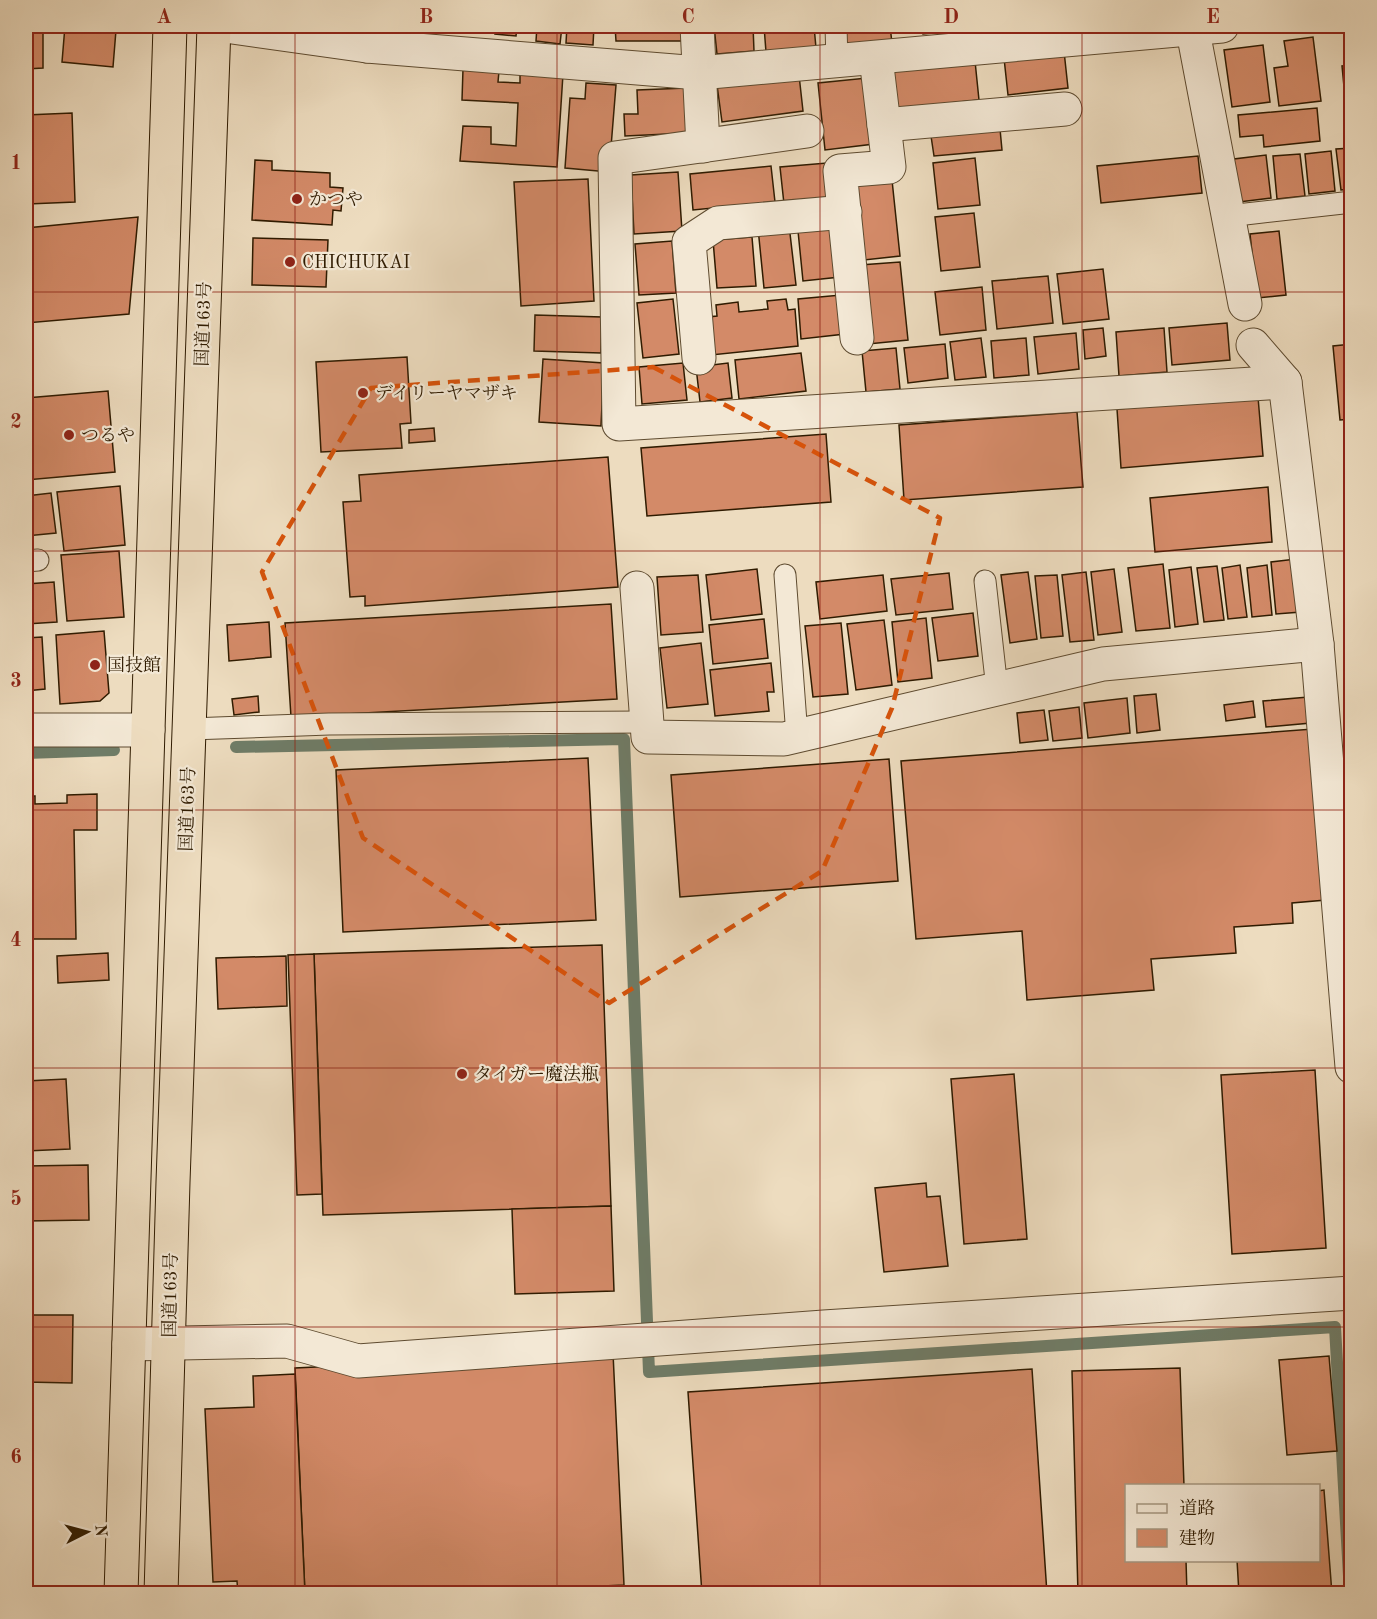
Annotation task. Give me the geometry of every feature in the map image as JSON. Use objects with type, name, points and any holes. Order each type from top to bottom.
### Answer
[{"type":"highway","points":[[121,1593],[170,26]]},
{"type":"highway","name":"国道163号","points":[[162,1593],[214,26]]},
{"type":"street","points":[[225,26],[369,36],[699,73],[1202,27],[1228,216],[1245,304]]},
{"type":"street","points":[[697,26],[703,146]]},
{"type":"street","points":[[856,338],[840,171],[889,167],[876,58]]},
{"type":"street","points":[[884,126],[1065,109]]},
{"type":"street","points":[[807,131],[615,158],[619,424],[1285,382]]},
{"type":"street","points":[[699,358],[689,242],[717,224],[845,212]]},
{"type":"street","points":[[1253,345],[1285,382],[1317,644],[1352,1067]]},
{"type":"street","points":[[637,588],[648,737],[784,739],[1103,664],[1317,644]]},
{"type":"street","points":[[26,730],[148,730]]},
{"type":"street","points":[[129,1344],[287,1341],[358,1361],[812,1328],[1352,1293]]},
{"type":"lane","points":[[836,26],[837,62]]},
{"type":"lane","points":[[1228,216],[1352,202]]},
{"type":"lane","points":[[785,575],[797,736]]},
{"type":"lane","points":[[984,581],[997,689]]},
{"type":"lane","points":[[190,729],[329,724],[646,722]]},
{"type":"highlighted area","points":[[653,367],[940,518],[892,708],[822,871],[609,1003],[363,838],[262,572],[371,388]]},
{"type":"building","points":[[26,26],[43,26],[43,68],[26,69]]},
{"type":"building","points":[[65,26],[99,26],[116,30],[113,67],[62,62]]},
{"type":"building","points":[[433,26],[462,26],[462,32],[432,29]]},
{"type":"building","points":[[470,26],[489,26],[488,33],[469,30]]},
{"type":"building","points":[[496,26],[517,26],[516,36],[495,34]]},
{"type":"building","points":[[537,26],[562,26],[560,44],[536,41]]},
{"type":"building","points":[[567,26],[594,26],[593,45],[566,43]]},
{"type":"building","points":[[615,26],[682,26],[682,41],[616,41]]},
{"type":"building","points":[[714,26],[753,26],[754,51],[717,54]]},
{"type":"building","points":[[764,26],[814,26],[816,48],[766,52]]},
{"type":"building","points":[[843,26],[890,26],[892,43],[845,47]]},
{"type":"building","points":[[922,26],[992,26],[992,28],[923,34]]},
{"type":"building","points":[[1313,37],[1321,101],[1279,106],[1274,68],[1288,66],[1284,41]]},
{"type":"building","points":[[1263,45],[1270,102],[1232,107],[1224,50]]},
{"type":"building","points":[[1064,51],[1068,88],[1008,95],[1004,58]]},
{"type":"building","points":[[975,61],[979,100],[891,109],[887,70]]},
{"type":"building","points":[[1352,65],[1352,139],[1349,139],[1342,66]]},
{"type":"building","points":[[463,69],[499,71],[498,82],[520,83],[520,72],[563,74],[557,167],[460,161],[463,126],[491,127],[491,144],[516,146],[518,103],[462,100]]},
{"type":"building","points":[[799,75],[803,111],[722,122],[717,85]]},
{"type":"building","points":[[867,78],[874,144],[825,150],[818,83]]},
{"type":"building","points":[[586,83],[616,85],[609,172],[565,168],[570,98],[585,99]]},
{"type":"building","points":[[687,88],[689,133],[625,136],[624,114],[638,114],[637,90]]},
{"type":"building","points":[[1317,108],[1320,141],[1264,147],[1263,135],[1240,137],[1238,115]]},
{"type":"building","points":[[72,113],[75,202],[28,204],[26,115]]},
{"type":"building","points":[[1000,129],[1002,150],[934,156],[931,136]]},
{"type":"building","points":[[1352,148],[1352,189],[1341,190],[1336,149]]},
{"type":"building","points":[[1331,151],[1335,191],[1309,194],[1305,154]]},
{"type":"building","points":[[1300,154],[1305,196],[1277,199],[1273,156]]},
{"type":"building","points":[[1266,155],[1271,198],[1239,202],[1234,159]]},
{"type":"building","points":[[1198,156],[1202,193],[1101,203],[1097,166]]},
{"type":"building","points":[[975,158],[980,205],[938,209],[933,163]]},
{"type":"building","name":"かつや","points":[[255,160],[272,161],[272,170],[330,173],[330,187],[343,188],[341,211],[333,210],[332,225],[252,220]]},
{"type":"building","points":[[827,163],[830,199],[784,204],[780,167]]},
{"type":"building","points":[[771,166],[775,202],[693,210],[690,174]]},
{"type":"building","points":[[678,172],[682,231],[634,234],[631,175]]},
{"type":"building","points":[[588,179],[594,301],[521,306],[514,182]]},
{"type":"building","points":[[892,180],[900,256],[864,260],[856,183]]},
{"type":"building","points":[[974,213],[980,267],[941,271],[935,217]]},
{"type":"building","points":[[138,217],[129,314],[26,323],[26,228]]},
{"type":"building","points":[[789,225],[796,285],[764,288],[758,228]]},
{"type":"building","points":[[834,227],[840,277],[803,281],[798,231]]},
{"type":"building","points":[[1279,231],[1286,295],[1257,298],[1250,234]]},
{"type":"building","points":[[752,237],[756,286],[717,288],[713,240]]},
{"type":"building","name":"CHICHUKAI","points":[[253,238],[328,240],[326,287],[252,285]]},
{"type":"building","points":[[672,241],[676,293],[639,295],[635,244]]},
{"type":"building","points":[[900,262],[908,340],[868,344],[860,265]]},
{"type":"building","points":[[1103,269],[1109,319],[1063,324],[1057,274]]},
{"type":"building","points":[[1048,276],[1053,323],[997,329],[992,281]]},
{"type":"building","points":[[982,287],[986,330],[940,335],[935,292]]},
{"type":"building","points":[[841,295],[845,334],[801,339],[798,299]]},
{"type":"building","points":[[673,299],[679,354],[643,358],[637,303]]},
{"type":"building","points":[[786,299],[788,310],[795,309],[798,346],[711,355],[708,317],[717,316],[716,305],[738,302],[739,312],[768,309],[767,301]]},
{"type":"building","points":[[535,315],[602,317],[601,353],[534,351]]},
{"type":"building","points":[[1227,323],[1230,360],[1172,365],[1169,328]]},
{"type":"building","points":[[1103,328],[1106,356],[1085,359],[1083,330]]},
{"type":"building","points":[[1164,328],[1167,372],[1119,376],[1116,332]]},
{"type":"building","points":[[1076,333],[1079,369],[1038,374],[1034,337]]},
{"type":"building","points":[[981,338],[986,377],[955,380],[950,342]]},
{"type":"building","points":[[1026,338],[1029,375],[994,378],[991,341]]},
{"type":"building","points":[[945,344],[948,378],[908,383],[904,348]]},
{"type":"building","points":[[1352,344],[1352,419],[1340,420],[1333,346]]},
{"type":"building","points":[[896,348],[900,389],[866,392],[862,351]]},
{"type":"building","points":[[801,353],[806,391],[739,399],[735,360]]},
{"type":"building","name":"デイリーヤマザキ","points":[[407,357],[411,423],[400,424],[402,448],[321,452],[316,362]]},
{"type":"building","points":[[543,359],[604,363],[601,426],[539,422]]},
{"type":"building","points":[[683,363],[687,400],[642,404],[639,367]]},
{"type":"building","points":[[728,363],[732,398],[700,402],[696,367]]},
{"type":"building","name":"つるや","points":[[108,391],[115,472],[26,480],[26,398]]},
{"type":"building","points":[[1258,397],[1263,456],[1121,468],[1117,409]]},
{"type":"building","points":[[1077,412],[1083,487],[904,500],[899,425]]},
{"type":"building","points":[[434,428],[435,441],[409,443],[409,430]]},
{"type":"building","points":[[826,434],[831,502],[647,516],[641,448]]},
{"type":"building","points":[[608,457],[618,587],[365,606],[365,596],[350,597],[343,502],[361,501],[359,475]]},
{"type":"building","points":[[120,486],[125,545],[64,551],[57,492]]},
{"type":"building","points":[[1268,487],[1272,542],[1155,552],[1150,498]]},
{"type":"building","points":[[51,493],[56,533],[26,536],[26,496]]},
{"type":"building","points":[[119,551],[124,617],[67,621],[61,555]]},
{"type":"building","points":[[1296,559],[1301,612],[1276,614],[1271,562]]},
{"type":"building","points":[[1163,564],[1170,628],[1136,631],[1128,568]]},
{"type":"building","points":[[1240,565],[1247,617],[1228,619],[1222,568]]},
{"type":"building","points":[[1267,565],[1272,615],[1252,617],[1247,568]]},
{"type":"building","points":[[1217,566],[1224,620],[1204,622],[1197,568]]},
{"type":"building","points":[[1191,567],[1198,624],[1175,627],[1169,570]]},
{"type":"building","points":[[757,569],[762,614],[711,620],[706,575]]},
{"type":"building","points":[[1114,569],[1122,632],[1098,635],[1091,572]]},
{"type":"building","points":[[1028,572],[1037,639],[1010,643],[1001,575]]},
{"type":"building","points":[[1086,572],[1094,640],[1070,642],[1062,575]]},
{"type":"building","points":[[949,573],[953,609],[896,615],[891,579]]},
{"type":"building","points":[[698,575],[703,632],[661,635],[657,577]]},
{"type":"building","points":[[883,575],[887,611],[820,619],[816,582]]},
{"type":"building","points":[[1057,575],[1063,636],[1041,638],[1035,576]]},
{"type":"building","points":[[54,582],[57,622],[26,624],[26,584]]},
{"type":"building","points":[[611,604],[617,699],[291,717],[285,623]]},
{"type":"building","points":[[973,613],[978,656],[938,661],[932,618]]},
{"type":"building","points":[[926,618],[932,678],[898,682],[892,622]]},
{"type":"building","points":[[764,619],[768,658],[713,664],[709,625]]},
{"type":"building","points":[[884,620],[892,685],[856,690],[847,624]]},
{"type":"building","points":[[269,622],[271,657],[229,661],[227,625]]},
{"type":"building","points":[[841,623],[848,694],[813,697],[805,626]]},
{"type":"building","points":[[104,631],[109,693],[100,701],[60,704],[56,635]]},
{"type":"building","points":[[42,637],[45,689],[26,691],[26,638]]},
{"type":"building","points":[[701,643],[708,704],[667,708],[660,648]]},
{"type":"building","points":[[771,663],[774,692],[767,692],[769,711],[715,716],[710,670]]},
{"type":"building","points":[[1156,694],[1160,730],[1137,733],[1134,696]]},
{"type":"building","points":[[258,696],[259,712],[234,715],[232,699]]},
{"type":"building","points":[[1308,697],[1311,723],[1266,727],[1263,701]]},
{"type":"building","points":[[1127,698],[1130,733],[1088,738],[1084,703]]},
{"type":"building","points":[[1253,701],[1255,717],[1226,721],[1224,705]]},
{"type":"building","points":[[1079,707],[1082,738],[1053,741],[1049,711]]},
{"type":"building","points":[[1044,710],[1048,740],[1020,743],[1017,713]]},
{"type":"building","points":[[1313,729],[1326,900],[1292,903],[1293,923],[1234,927],[1236,953],[1151,959],[1154,990],[1027,1000],[1022,931],[916,939],[901,761]]},
{"type":"building","points":[[588,758],[596,920],[343,932],[336,770]]},
{"type":"building","points":[[889,759],[898,881],[680,897],[671,775]]},
{"type":"building","points":[[97,794],[97,830],[74,830],[76,939],[26,939],[26,796],[35,796],[35,804],[67,803],[67,795]]},
{"type":"building","name":"タイガー魔法瓶","points":[[602,945],[611,1206],[323,1215],[314,954]]},
{"type":"building","points":[[108,953],[109,980],[58,983],[57,956]]},
{"type":"building","points":[[314,954],[322,1194],[297,1195],[288,955]]},
{"type":"building","points":[[286,956],[287,1006],[218,1009],[216,958]]},
{"type":"building","points":[[1315,1070],[1326,1248],[1232,1254],[1221,1075]]},
{"type":"building","points":[[1014,1074],[1027,1239],[964,1244],[951,1079]]},
{"type":"building","points":[[66,1079],[70,1149],[26,1151],[26,1081]]},
{"type":"building","points":[[88,1165],[89,1220],[26,1221],[26,1166]]},
{"type":"building","points":[[926,1183],[927,1197],[940,1196],[948,1266],[884,1272],[875,1188]]},
{"type":"building","points":[[611,1206],[614,1291],[515,1294],[512,1209]]},
{"type":"building","points":[[26,1315],[73,1315],[72,1383],[26,1382]]},
{"type":"building","points":[[613,1353],[624,1585],[436,1594],[305,1594],[295,1368]]},
{"type":"building","points":[[1329,1356],[1337,1451],[1287,1455],[1279,1360]]},
{"type":"building","points":[[1180,1368],[1184,1484],[1125,1484],[1125,1562],[1186,1562],[1187,1594],[1078,1594],[1072,1371]]},
{"type":"building","points":[[1032,1369],[1047,1594],[702,1594],[688,1392]]},
{"type":"building","points":[[295,1374],[305,1594],[238,1594],[237,1581],[213,1582],[205,1409],[254,1407],[253,1376]]},
{"type":"building","points":[[1324,1490],[1332,1594],[1239,1594],[1237,1562],[1320,1562],[1320,1491]]},
{"type":"waterway","points":[[236,747],[624,739],[649,1372],[1335,1327],[1350,1594]]},
{"type":"waterway","points":[[26,753],[114,750]]},
{"type":"place","name":"かつや","points":[[297,199]]},
{"type":"place","name":"CHICHUKAI","points":[[290,262]]},
{"type":"place","name":"デイリーヤマザキ","points":[[363,393]]},
{"type":"place","name":"つるや","points":[[69,435]]},
{"type":"place","name":"国技館","points":[[95,665]]},
{"type":"place","name":"タイガー魔法瓶","points":[[462,1074]]}]
